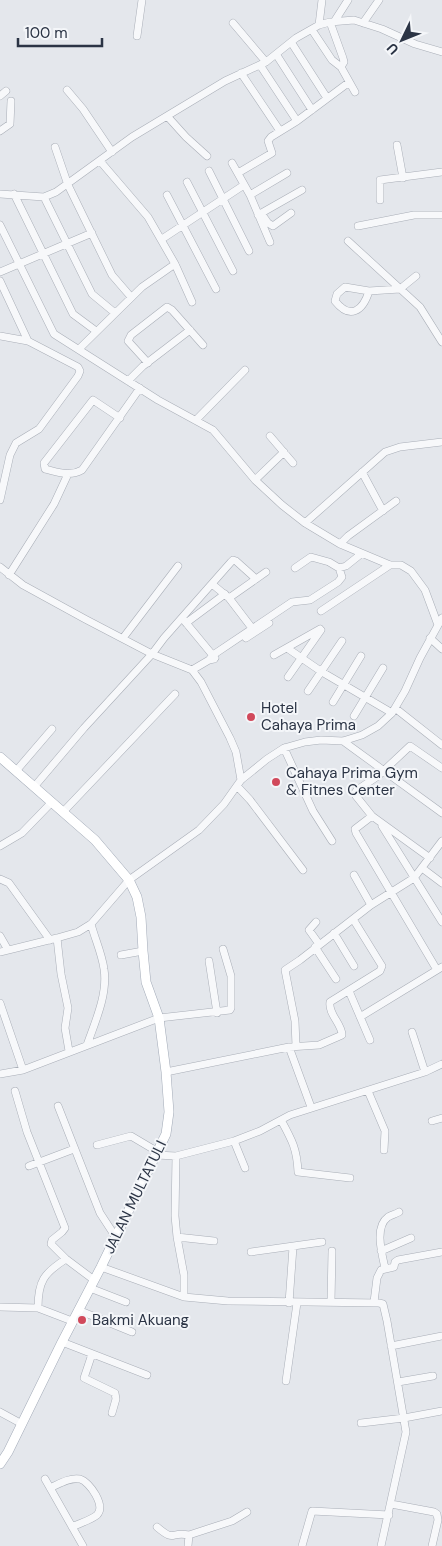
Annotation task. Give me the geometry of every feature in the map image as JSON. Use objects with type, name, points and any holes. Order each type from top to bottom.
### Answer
[{"type":"main road","name":"JALAN MULTATULI","points":[[0,757],[95,840],[129,880],[137,897],[141,917],[142,951],[146,982],[159,1018],[166,1072],[168,1125],[157,1154],[8,1452],[0,1464]]},
{"type":"street","points":[[137,36],[142,0]]},
{"type":"street","points":[[320,26],[322,0]]},
{"type":"street","points":[[332,22],[348,0]]},
{"type":"street","points":[[363,24],[378,0]]},
{"type":"street","points":[[0,194],[44,196],[56,192],[132,137],[168,117],[204,93],[263,63],[291,42],[320,26],[332,22],[354,20],[382,29],[415,44],[442,52]]},
{"type":"street","points":[[332,22],[344,62],[341,68]]},
{"type":"street","points":[[233,23],[263,63],[296,121]]},
{"type":"street","points":[[312,30],[332,60],[341,68],[348,83],[355,92]]},
{"type":"street","points":[[291,42],[327,98]]},
{"type":"street","points":[[276,54],[312,110]]},
{"type":"street","points":[[242,73],[280,131]]},
{"type":"street","points":[[238,173],[272,153],[268,141],[348,83]]},
{"type":"street","points":[[67,90],[83,108],[112,152]]},
{"type":"street","points":[[0,132],[10,124],[11,101]]},
{"type":"street","points":[[168,117],[207,156]]},
{"type":"street","points":[[397,145],[403,178]]},
{"type":"street","points":[[55,147],[68,185],[112,274],[131,298]]},
{"type":"street","points":[[100,161],[148,217],[175,264],[192,302]]},
{"type":"street","points":[[232,162],[250,195],[270,242]]},
{"type":"street","points":[[209,171],[249,251]]},
{"type":"street","points":[[380,200],[380,180],[442,172]]},
{"type":"street","points":[[250,195],[287,173]]},
{"type":"street","points":[[187,182],[233,271]]},
{"type":"street","points":[[162,239],[244,185]]},
{"type":"street","points":[[259,214],[302,190]]},
{"type":"street","points":[[14,194],[73,314],[96,330]]},
{"type":"street","points":[[167,195],[216,289]]},
{"type":"street","points":[[44,196],[92,294],[115,313]]},
{"type":"street","points":[[259,214],[273,226],[291,213]]},
{"type":"street","points":[[358,226],[414,215],[442,215]]},
{"type":"street","points":[[0,225],[54,334],[158,400],[213,430],[255,480],[305,523],[361,554],[390,565],[401,565],[411,571],[426,590],[438,625]]},
{"type":"street","points":[[0,272],[92,233]]},
{"type":"street","points":[[348,241],[420,307],[442,342]]},
{"type":"street","points":[[79,349],[96,330],[142,287],[175,264]]},
{"type":"street","points":[[369,291],[363,305],[356,311],[348,312],[335,300],[336,294],[345,287],[369,291],[400,289],[416,276]]},
{"type":"street","points":[[0,281],[28,341]]},
{"type":"street","points":[[148,363],[128,341],[131,335],[167,308],[170,308],[204,345]]},
{"type":"street","points":[[128,381],[190,330]]},
{"type":"street","points":[[0,336],[28,341],[78,367],[80,371],[39,429],[16,443],[10,456],[0,500]]},
{"type":"street","points":[[196,420],[245,370]]},
{"type":"street","points":[[120,418],[93,400],[44,463],[45,469],[68,474],[75,474],[82,470],[120,418],[140,388]]},
{"type":"street","points":[[270,436],[293,463]]},
{"type":"street","points":[[305,523],[381,455],[400,447],[442,442]]},
{"type":"street","points":[[255,480],[284,452]]},
{"type":"street","points":[[362,472],[383,511]]},
{"type":"street","points":[[9,575],[54,504],[68,474]]},
{"type":"street","points":[[340,544],[396,501]]},
{"type":"street","points":[[339,568],[346,566],[361,554]]},
{"type":"street","points":[[192,670],[297,603],[310,600],[338,582],[342,577],[339,568],[329,562],[311,557],[295,568]]},
{"type":"street","points":[[34,787],[164,638],[184,620],[233,560],[256,579]]},
{"type":"street","points":[[321,611],[390,565]]},
{"type":"street","points":[[123,638],[178,566]]},
{"type":"street","points":[[0,567],[23,586],[152,654],[192,670],[201,682],[236,752],[239,783],[303,870]]},
{"type":"street","points":[[184,620],[266,572]]},
{"type":"street","points":[[212,584],[227,596],[254,630]]},
{"type":"street","points":[[0,952],[78,932],[91,924],[129,880],[199,830],[224,804],[239,783],[267,759],[284,748],[305,742],[344,741],[378,726],[394,710],[405,692],[430,638],[442,618]]},
{"type":"street","points":[[184,620],[213,658]]},
{"type":"street","points":[[274,655],[320,629],[288,677]]},
{"type":"street","points":[[430,638],[442,649]]},
{"type":"street","points":[[308,691],[342,641]]},
{"type":"street","points":[[287,648],[322,672],[366,697],[394,710],[442,744]]},
{"type":"street","points":[[333,702],[360,656]]},
{"type":"street","points":[[354,716],[384,668]]},
{"type":"street","points":[[63,812],[175,694]]},
{"type":"street","points":[[16,771],[52,730]]},
{"type":"street","points":[[344,741],[442,814]]},
{"type":"street","points":[[430,858],[372,816],[355,793],[410,746],[442,768]]},
{"type":"street","points":[[284,748],[313,811],[332,841]]},
{"type":"street","points":[[0,846],[12,841],[22,833],[52,802]]},
{"type":"street","points":[[360,1016],[440,968],[354,830],[372,816]]},
{"type":"street","points":[[380,821],[442,922]]},
{"type":"street","points":[[312,1107],[292,1046],[295,1021],[284,971],[371,905],[414,878],[430,858],[440,850],[442,841]]},
{"type":"street","points":[[422,868],[442,883]]},
{"type":"street","points":[[354,875],[371,905]]},
{"type":"street","points":[[0,879],[9,883],[54,939],[68,1008],[65,1028],[69,1051]]},
{"type":"street","points":[[433,907],[442,914]]},
{"type":"street","points":[[166,1072],[292,1046],[319,1045],[342,1035],[342,1030],[329,1005],[330,1002],[380,971],[382,966],[353,919]]},
{"type":"street","points":[[316,922],[309,930],[336,979]]},
{"type":"street","points":[[87,1045],[105,980],[104,968],[91,924]]},
{"type":"street","points":[[334,933],[354,966]]},
{"type":"street","points":[[0,936],[8,950]]},
{"type":"street","points":[[0,1074],[23,1070],[44,1063],[69,1051],[122,1034],[159,1018],[228,1011],[231,1008],[231,976],[223,949]]},
{"type":"street","points":[[121,954],[142,951]]},
{"type":"street","points":[[209,961],[217,1013]]},
{"type":"street","points":[[349,991],[370,1040]]},
{"type":"street","points":[[0,1003],[23,1070]]},
{"type":"street","points":[[412,1032],[425,1072]]},
{"type":"street","points":[[97,1145],[131,1136],[157,1154],[176,1156],[234,1140],[260,1131],[312,1107],[368,1091],[425,1072],[442,1064]]},
{"type":"street","points":[[15,1091],[26,1132],[66,1228],[52,1240],[51,1244],[92,1284],[126,1302]]},
{"type":"street","points":[[368,1091],[385,1131],[384,1150]]},
{"type":"street","points":[[58,1106],[100,1213],[115,1236]]},
{"type":"street","points":[[432,1121],[442,1118]]},
{"type":"street","points":[[281,1120],[298,1156],[298,1172],[350,1178]]},
{"type":"street","points":[[234,1140],[245,1168]]},
{"type":"street","points":[[29,1166],[74,1148]]},
{"type":"street","points":[[176,1156],[175,1216],[184,1274],[184,1297]]},
{"type":"street","points":[[385,1268],[381,1251],[380,1233],[383,1222],[399,1212]]},
{"type":"street","points":[[177,1237],[214,1241]]},
{"type":"street","points":[[381,1251],[411,1238]]},
{"type":"street","points":[[251,1252],[322,1242]]},
{"type":"street","points":[[289,1303],[293,1247]]},
{"type":"street","points":[[331,1302],[332,1251]]},
{"type":"street","points":[[374,1302],[377,1275],[381,1270],[394,1267],[395,1262],[398,1260],[442,1252]]},
{"type":"street","points":[[38,1308],[38,1294],[44,1277],[66,1259]]},
{"type":"street","points":[[101,1267],[184,1297],[289,1303],[379,1302],[384,1307],[406,1432],[381,1546]]},
{"type":"street","points":[[286,1381],[297,1303]]},
{"type":"street","points":[[0,1307],[38,1308],[72,1321]]},
{"type":"street","points":[[78,1310],[132,1332]]},
{"type":"street","points":[[391,1346],[442,1336]]},
{"type":"street","points":[[62,1342],[147,1375]]},
{"type":"street","points":[[92,1354],[84,1378],[115,1393],[116,1399],[112,1412]]},
{"type":"street","points":[[398,1382],[434,1376]]},
{"type":"street","points":[[361,1423],[442,1411]]},
{"type":"street","points":[[0,1412],[22,1424]]},
{"type":"street","points":[[45,1479],[82,1546]]},
{"type":"street","points":[[50,1488],[78,1479],[86,1482],[94,1492],[100,1507],[99,1512],[96,1516],[72,1527]]},
{"type":"street","points":[[391,1504],[437,1514],[438,1520],[432,1546]]},
{"type":"street","points":[[302,1546],[312,1511],[389,1515]]},
{"type":"street","points":[[157,1527],[167,1536],[172,1537],[181,1533],[189,1535],[232,1521],[247,1512]]},
{"type":"street","points":[[188,1546],[189,1535]]},
{"type":"place","name":"Hotel Cahaya Prima","points":[[251,717]]},
{"type":"place","name":"Cahaya Prima Gym & Fitnes Center","points":[[276,782]]},
{"type":"place","name":"Bakmi Akuang","points":[[82,1320]]}]
